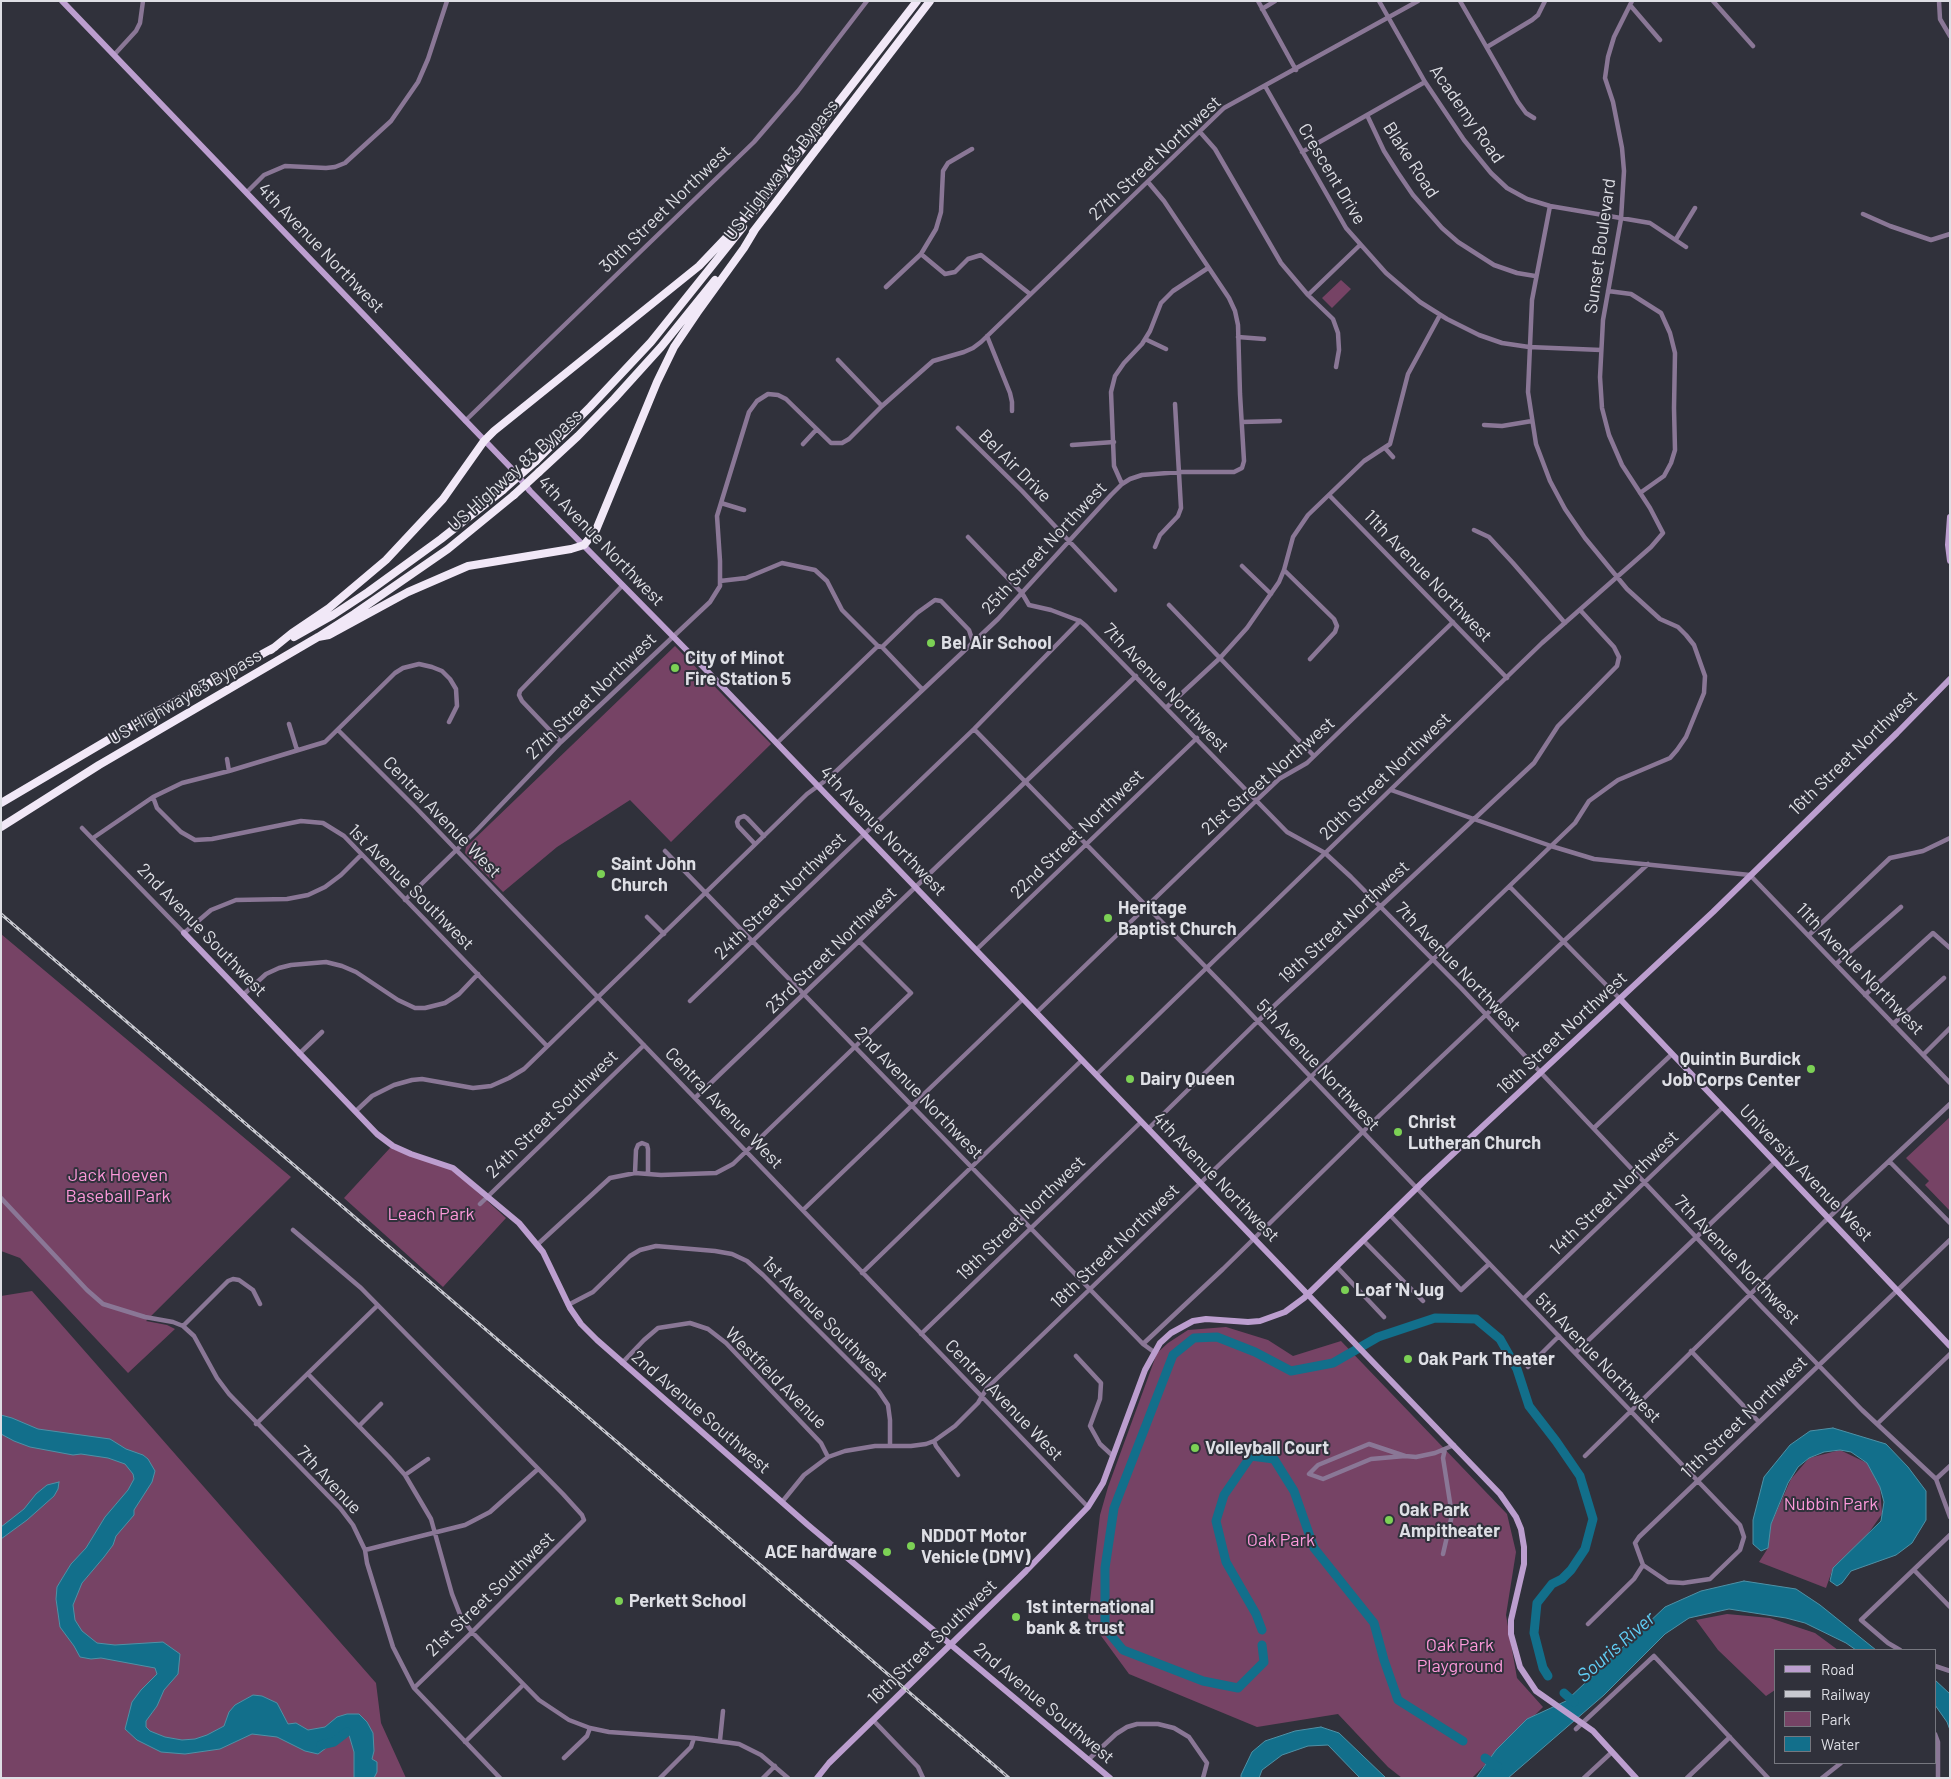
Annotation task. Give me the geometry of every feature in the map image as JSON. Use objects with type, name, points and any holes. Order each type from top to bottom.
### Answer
[{"type":"highway","name":"US Highway 83 Bypass","points":[[1,803],[147,717],[333,615],[441,540],[503,490],[536,461],[590,407],[651,342],[916,1]]},
{"type":"highway","name":"US Highway 83 Bypass","points":[[1,827],[153,732],[318,637],[448,549],[514,495],[578,436],[661,347],[756,228],[930,1]]},
{"type":"highway","points":[[271,650],[329,608],[386,560],[443,499],[484,441],[700,266],[742,221],[757,208]]},
{"type":"highway","points":[[318,637],[329,635],[408,592],[468,566],[554,552],[584,545],[596,530],[674,347],[756,228]]},
{"type":"street","name":"4th Avenue Northwest","points":[[62,1],[513,470],[530,491],[673,635],[1036,1014],[1366,1353],[1508,1504],[1521,1530],[1524,1547],[1524,1564],[1513,1604],[1511,1634],[1520,1667],[1536,1691],[1598,1736],[1636,1778]]},
{"type":"street","points":[[114,55],[136,31],[140,23],[143,1]]},
{"type":"street","points":[[247,192],[264,176],[285,166],[326,168],[345,163],[391,121],[418,82],[428,59],[447,1]]},
{"type":"street","name":"30th Street Northwest","points":[[465,421],[754,142],[798,91],[867,1]]},
{"type":"street","points":[[1258,1],[1296,70]]},
{"type":"street","points":[[1262,8],[1275,1]]},
{"type":"street","name":"Academy Road","points":[[1379,1],[1425,82],[1464,140],[1491,173],[1507,188],[1527,199],[1550,206],[1650,223],[1686,247]]},
{"type":"street","name":"27th Street Northwest","points":[[882,406],[933,360],[973,348],[987,336],[1224,108],[1418,1]]},
{"type":"street","points":[[1460,1],[1518,102],[1526,113],[1534,118]]},
{"type":"street","points":[[1486,47],[1532,20],[1538,15],[1545,1]]},
{"type":"street","points":[[1713,1],[1753,46]]},
{"type":"street","points":[[1631,3],[1660,40]]},
{"type":"street","name":"Sunset Boulevard","points":[[1631,3],[1614,37],[1608,57],[1605,78],[1622,148],[1624,171],[1621,218],[1608,291],[1601,350],[1600,377],[1602,408],[1609,435],[1622,465],[1640,493]]},
{"type":"street","points":[[1939,3],[1940,19],[1950,36]]},
{"type":"street","points":[[1302,152],[1425,82]]},
{"type":"street","name":"Crescent Drive","points":[[1265,86],[1346,228],[1360,245],[1420,302],[1440,315],[1479,335],[1502,343],[1601,350]]},
{"type":"street","name":"Blake Road","points":[[1367,115],[1384,151],[1398,173],[1413,195],[1442,228],[1464,246],[1494,265],[1535,276]]},
{"type":"street","points":[[1200,132],[1215,150],[1281,263],[1308,295],[1333,320],[1338,333],[1339,350],[1336,367]]},
{"type":"street","points":[[886,287],[921,254],[936,229],[941,212],[943,171],[948,163],[972,149]]},
{"type":"street","points":[[1148,182],[1164,201],[1229,298],[1235,311],[1238,325],[1242,422],[1280,421]]},
{"type":"street","name":"18th Street Northwest","points":[[934,1441],[955,1426],[982,1397],[987,1388],[1510,887],[1575,823],[1589,801],[1618,780],[1670,758],[1686,737],[1704,693],[1705,676],[1694,645],[1678,627],[1660,619],[1617,578],[1565,509],[1550,480],[1536,444],[1528,392],[1529,346],[1535,276],[1550,206]]},
{"type":"street","points":[[1676,239],[1695,208]]},
{"type":"street","points":[[1863,214],[1890,226],[1931,240],[1950,234]]},
{"type":"street","points":[[1308,295],[1360,245]]},
{"type":"street","points":[[921,254],[945,274],[955,272],[968,259],[981,255],[1030,294]]},
{"type":"street","points":[[1122,484],[1114,466],[1111,392],[1115,376],[1145,339],[1161,303],[1173,291],[1208,268]]},
{"type":"street","points":[[1608,291],[1631,294],[1661,313],[1670,333],[1675,353],[1674,408],[1676,450],[1664,476],[1640,493]]},
{"type":"street","points":[[1167,708],[1220,658],[1247,628],[1272,594],[1284,570],[1293,537],[1302,522],[1364,461],[1390,444],[1408,374],[1440,315]]},
{"type":"street","points":[[987,336],[1010,393],[1012,411]]},
{"type":"street","points":[[1238,337],[1264,339]]},
{"type":"street","points":[[1145,339],[1166,349]]},
{"type":"street","points":[[803,444],[816,430],[830,443],[842,443],[849,439],[882,406],[838,360]]},
{"type":"street","name":"27th Street Northwest","points":[[405,900],[561,742],[710,602],[720,586],[717,516],[752,407],[757,401],[768,394],[786,398],[816,430]]},
{"type":"street","points":[[1155,547],[1160,535],[1180,513],[1180,472],[1175,404]]},
{"type":"street","points":[[1484,425],[1502,426],[1532,421]]},
{"type":"street","name":"25th Street Northwest","points":[[356,1111],[372,1096],[394,1085],[412,1080],[422,1079],[473,1088],[491,1086],[524,1069],[807,794],[829,778],[973,642],[1022,593],[1122,484],[1130,479],[1142,476],[1180,472],[1234,472],[1242,468],[1244,461],[1242,422]]},
{"type":"street","name":"Bel Air Drive","points":[[958,428],[1022,491],[1114,590]]},
{"type":"street","points":[[1072,444],[1114,442]]},
{"type":"street","points":[[1384,448],[1393,456]]},
{"type":"street","name":"20th Street Northwest","points":[[1096,1075],[1506,678],[1651,547],[1663,533],[1640,493]]},
{"type":"street","name":"11th Avenue Northwest","points":[[1329,494],[1506,678]]},
{"type":"street","points":[[721,503],[744,510]]},
{"type":"street","points":[[1950,517],[1948,545],[1950,561]]},
{"type":"street","points":[[1474,530],[1489,537],[1565,623]]},
{"type":"street","name":"7th Avenue Northwest","points":[[968,537],[1022,593],[1029,605],[1051,610],[1080,621],[1197,738],[1287,832],[1325,853],[1433,960],[1541,1072],[1750,1294],[1877,1424],[1936,1479]]},
{"type":"street","points":[[720,581],[746,578],[782,563],[815,570],[828,581],[842,610],[922,689]]},
{"type":"street","points":[[1242,566],[1272,594]]},
{"type":"street","points":[[1284,570],[1334,619],[1337,626],[1335,632],[1310,659]]},
{"type":"street","points":[[561,742],[522,701],[519,695],[523,686],[623,585]]},
{"type":"street","points":[[777,743],[880,646],[917,613],[935,600],[941,601],[969,630],[973,642]]},
{"type":"street","points":[[1169,605],[1314,756]]},
{"type":"street","name":"19th Street Northwest","points":[[1148,1130],[1258,1021],[1534,763],[1558,726],[1617,666],[1619,657],[1614,647],[1581,611]]},
{"type":"street","name":"24th Street Northwest","points":[[690,1001],[974,729],[1080,621]]},
{"type":"street","name":"21st Street Northwest","points":[[1036,1014],[1256,800],[1279,779],[1314,756],[1453,622]]},
{"type":"street","points":[[93,838],[153,797],[182,783],[325,742],[395,673],[403,668],[424,665],[437,668],[446,675],[453,684],[457,698],[457,706],[449,722]]},
{"type":"street","name":"23rd Street Northwest","points":[[695,1098],[1136,676]]},
{"type":"street","name":"16th Street Northwest","points":[[1088,1506],[1103,1483],[1145,1370],[1160,1342],[1171,1333],[1193,1321],[1260,1321],[1284,1312],[1308,1294],[1389,1214],[1713,912],[1950,679]]},
{"type":"street","points":[[288,724],[296,750]]},
{"type":"street","name":"5th Avenue Northwest","points":[[974,729],[1207,968],[1740,1525],[1744,1537],[1740,1550],[1710,1579],[1683,1583],[1668,1582],[1643,1565]]},
{"type":"street","name":"Central Avenue West","points":[[338,730],[747,1151],[862,1273],[1088,1506]]},
{"type":"street","name":"22nd Street Northwest","points":[[976,950],[1197,738]]},
{"type":"street","points":[[226,759],[229,771]]},
{"type":"street","points":[[1391,790],[1551,846],[1594,858],[1750,874]]},
{"type":"street","name":"1st Avenue Southwest","points":[[153,797],[157,808],[181,832],[195,840],[212,839],[301,821],[323,823],[344,836],[547,1046]]},
{"type":"street","points":[[755,844],[738,826],[739,818],[744,816],[747,818],[764,836]]},
{"type":"street","name":"2nd Avenue Southwest","points":[[82,828],[377,1134],[394,1146],[411,1154],[453,1168],[519,1223],[544,1252],[559,1292],[581,1324],[622,1364],[782,1502],[1110,1778]]},
{"type":"street","points":[[1809,935],[1890,858],[1923,851],[1950,838]]},
{"type":"street","name":"2nd Avenue Northwest","points":[[665,851],[1143,1344],[1154,1352]]},
{"type":"street","points":[[184,933],[211,910],[236,900],[287,899],[308,895],[325,888],[361,855]]},
{"type":"street","points":[[1143,1344],[1486,1015],[1648,864]]},
{"type":"street","name":"11th Avenue Northwest","points":[[1750,874],[1950,1083]]},
{"type":"street","points":[[1510,887],[1620,999]]},
{"type":"street","points":[[1836,964],[1901,907]]},
{"type":"street","points":[[647,917],[664,934]]},
{"type":"street","points":[[1865,995],[1933,933],[1950,948]]},
{"type":"street","points":[[538,1244],[610,1178],[635,1173],[660,1175],[716,1174],[733,1164],[747,1151],[911,993],[859,941]]},
{"type":"street","points":[[243,995],[266,974],[279,968],[291,964],[326,962],[356,972],[398,1000],[415,1008],[426,1008],[452,999],[478,974]]},
{"type":"street","points":[[1893,1024],[1944,978]]},
{"type":"street","points":[[803,1210],[1022,999]]},
{"type":"street","name":"University Avenue West","points":[[1620,999],[1950,1346]]},
{"type":"street","points":[[1923,1055],[1950,1028]]},
{"type":"street","points":[[300,1054],[322,1032]]},
{"type":"street","name":"24th Street Southwest","points":[[480,1204],[644,1045]]},
{"type":"street","points":[[1594,1128],[1672,1054]]},
{"type":"street","points":[[862,1273],[1082,1060]]},
{"type":"street","points":[[1585,1456],[1828,1218],[1950,1104]]},
{"type":"street","name":"14th Street Northwest","points":[[1524,1299],[1723,1107]]},
{"type":"street","name":"19th Street Northwest","points":[[921,1334],[1141,1122]]},
{"type":"street","points":[[635,1173],[636,1150],[638,1145],[642,1143],[647,1145],[648,1150],[648,1173]]},
{"type":"street","points":[[1575,1353],[1775,1162]]},
{"type":"street","points":[[1890,1162],[1950,1223]]},
{"type":"street","points":[[1,1198],[87,1290],[103,1304],[183,1326],[228,1281],[233,1279],[239,1280],[253,1290],[260,1304]]},
{"type":"street","points":[[1389,1214],[1461,1290],[1489,1264]]},
{"type":"street","points":[[293,1230],[361,1288],[538,1469],[490,1512],[465,1525],[365,1550]]},
{"type":"street","points":[[1363,1240],[1423,1301]]},
{"type":"street","name":"11th Street Northwest","points":[[1643,1565],[1635,1543],[1639,1537],[1950,1240]]},
{"type":"street","name":"1st Avenue Southwest","points":[[568,1305],[593,1292],[630,1256],[640,1250],[656,1246],[732,1254],[747,1261],[763,1275],[878,1390],[888,1405],[890,1446]]},
{"type":"street","points":[[1336,1266],[1384,1316]]},
{"type":"street","points":[[256,1424],[377,1306]]},
{"type":"street","name":"Westfield Avenue","points":[[622,1364],[658,1328],[690,1323],[708,1329],[726,1343],[821,1443],[828,1457]]},
{"type":"street","name":"7th Avenue","points":[[183,1326],[194,1336],[217,1378],[229,1394],[256,1424],[340,1508],[353,1525],[365,1550],[367,1563],[393,1648],[414,1688],[500,1778]]},
{"type":"street","points":[[1528,1367],[1559,1336]]},
{"type":"street","points":[[1692,1351],[1759,1422]]},
{"type":"street","points":[[1877,1424],[1950,1354]]},
{"type":"street","points":[[1076,1356],[1101,1383],[1100,1399],[1090,1426],[1100,1444],[1113,1456]]},
{"type":"street","points":[[308,1374],[405,1475],[431,1519],[456,1606],[461,1617],[472,1632],[523,1685],[554,1711],[590,1728],[617,1733],[720,1740],[739,1744],[762,1755],[788,1778]]},
{"type":"street","points":[[359,1426],[381,1404]]},
{"type":"street","points":[[782,1502],[804,1475],[828,1457],[845,1451],[890,1446],[912,1446],[934,1441],[958,1475]]},
{"type":"street","points":[[1405,1456],[1371,1459],[1323,1479],[1309,1474],[1318,1465],[1369,1444],[1416,1458],[1454,1445]]},
{"type":"street","points":[[1443,1554],[1452,1515],[1443,1458],[1445,1449]]},
{"type":"street","points":[[405,1475],[428,1459]]},
{"type":"street","points":[[1950,1466],[1936,1479],[1950,1517]]},
{"type":"street","name":"21st Street Southwest","points":[[414,1688],[584,1520],[582,1515],[538,1469]]},
{"type":"street","name":"16th Street Southwest","points":[[818,1778],[822,1770],[1026,1572],[1088,1506]]},
{"type":"street","points":[[1898,1649],[1888,1643],[1861,1620],[1950,1535]]},
{"type":"street","points":[[1588,1624],[1634,1579],[1643,1565]]},
{"type":"street","points":[[1914,1570],[1950,1607]]},
{"type":"street","points":[[1576,1728],[1579,1721],[1654,1656],[1768,1778]]},
{"type":"street","points":[[1936,1666],[1950,1671]]},
{"type":"street","points":[[465,1742],[523,1685]]},
{"type":"street","points":[[720,1740],[723,1711]]},
{"type":"street","points":[[873,1720],[918,1767],[923,1778]]},
{"type":"street","points":[[1088,1760],[1116,1734],[1127,1727],[1137,1724],[1158,1724],[1174,1728],[1189,1737],[1207,1763],[1203,1778]]},
{"type":"street","points":[[564,1758],[586,1736],[590,1728]]},
{"type":"street","points":[[1687,1778],[1730,1737]]},
{"type":"street","points":[[1936,1737],[1938,1742],[1938,1778]]},
{"type":"street","points":[[660,1778],[690,1747],[694,1738]]},
{"type":"street","points":[[1584,1778],[1612,1752]]},
{"type":"street","points":[[1822,1778],[1840,1764]]},
{"type":"street","points":[[763,1778],[775,1766]]},
{"type":"green space","points":[[1341,280],[1351,289],[1332,308],[1322,298]]},
{"type":"green space","points":[[675,646],[771,744],[671,842],[630,800],[557,847],[503,892],[465,853],[466,847]]},
{"type":"green space","name":"Jack Hoeven Baseball Park","points":[[1,934],[291,1177],[146,1321],[167,1325],[175,1329],[128,1373],[20,1258],[1,1251]]},
{"type":"green space","points":[[1950,1117],[1950,1211],[1925,1185],[1929,1181],[1906,1158]]},
{"type":"green space","name":"Leach Park","points":[[390,1148],[452,1169],[506,1218],[443,1287],[344,1198]]},
{"type":"green space","points":[[32,1291],[376,1683],[381,1723],[406,1778],[1,1778],[1,1296]]},
{"type":"green space","name":"Oak Park","points":[[1226,1327],[1268,1340],[1293,1356],[1341,1341],[1507,1514],[1516,1552],[1506,1615],[1517,1678],[1543,1707],[1472,1778],[1402,1778],[1388,1767],[1338,1714],[1257,1727],[1129,1674],[1088,1618],[1100,1515],[1108,1487],[1157,1353],[1188,1330]]},
{"type":"green space","name":"Nubbin Park","points":[[1840,1450],[1867,1463],[1880,1487],[1882,1514],[1865,1538],[1833,1568],[1826,1588],[1759,1562],[1768,1548],[1771,1524],[1791,1479],[1809,1458]]},
{"type":"green space","points":[[1727,1614],[1770,1618],[1815,1633],[1837,1649],[1774,1649],[1774,1691],[1766,1696],[1718,1650],[1696,1620]]},
{"type":"water","points":[[1,1415],[38,1429],[110,1439],[126,1449],[143,1455],[148,1459],[155,1471],[152,1482],[134,1510],[134,1515],[116,1536],[113,1545],[104,1557],[82,1583],[73,1605],[75,1620],[82,1631],[97,1643],[115,1645],[163,1642],[180,1654],[178,1674],[164,1690],[157,1706],[146,1721],[146,1727],[150,1731],[165,1737],[182,1740],[195,1739],[207,1735],[224,1726],[229,1712],[235,1705],[253,1695],[262,1696],[277,1703],[288,1724],[296,1723],[308,1730],[325,1727],[337,1717],[347,1714],[359,1714],[367,1722],[373,1733],[374,1751],[372,1759],[377,1762],[377,1772],[374,1778],[354,1778],[354,1752],[349,1735],[338,1739],[318,1754],[305,1751],[277,1737],[252,1734],[220,1749],[185,1754],[161,1752],[137,1740],[125,1729],[132,1702],[157,1674],[155,1668],[101,1658],[80,1657],[60,1627],[56,1599],[57,1587],[71,1564],[86,1548],[105,1517],[128,1490],[134,1479],[133,1474],[125,1464],[108,1458],[81,1454],[73,1455],[30,1447],[14,1441],[1,1434]]},
{"type":"water","points":[[1833,1428],[1886,1444],[1908,1467],[1926,1491],[1926,1520],[1912,1543],[1896,1555],[1851,1571],[1842,1583],[1837,1586],[1830,1581],[1833,1568],[1881,1521],[1884,1502],[1880,1487],[1867,1463],[1851,1452],[1840,1450],[1824,1452],[1809,1458],[1798,1467],[1788,1483],[1771,1524],[1768,1548],[1761,1551],[1753,1544],[1753,1520],[1764,1477],[1790,1445],[1810,1431]]},
{"type":"water","points":[[59,1482],[54,1496],[27,1520],[1,1539],[1,1527],[24,1509],[36,1494],[47,1485]]},
{"type":"water","points":[[1744,1581],[1796,1589],[1820,1605],[1875,1649],[1855,1649],[1805,1623],[1786,1618],[1729,1609],[1689,1618],[1665,1634],[1604,1695],[1508,1778],[1476,1778],[1496,1750],[1527,1719],[1566,1701],[1665,1607],[1701,1591]]},
{"type":"water","points":[[1936,1681],[1950,1694],[1950,1730],[1947,1722],[1936,1706]]},
{"type":"water","points":[[1321,1727],[1339,1733],[1386,1778],[1360,1778],[1328,1745],[1308,1746],[1282,1755],[1262,1770],[1259,1778],[1241,1778],[1252,1752],[1265,1741],[1295,1731]]},
{"type":"waterway","points":[[1262,1645],[1264,1662],[1238,1688],[1203,1681],[1123,1650],[1105,1628],[1105,1568],[1114,1508],[1173,1355],[1194,1338],[1217,1337],[1255,1352],[1291,1371],[1333,1363],[1378,1337],[1435,1318],[1476,1319],[1500,1339],[1517,1369],[1529,1406],[1580,1476],[1593,1519],[1585,1549],[1571,1570],[1562,1579],[1552,1584],[1537,1603],[1534,1633],[1543,1668],[1548,1676]]},
{"type":"waterway","points":[[1262,1630],[1256,1614],[1226,1562],[1216,1521],[1224,1495],[1251,1456],[1274,1459],[1294,1491],[1314,1548],[1374,1623],[1398,1700],[1463,1741]]},
{"type":"waterway","points":[[1564,1693],[1574,1702]]},
{"type":"waterway","name":"Souris River","points":[[321,1745],[334,1742],[347,1732]]},
{"type":"waterway","points":[[1485,1758],[1498,1767]]},
{"type":"railway","points":[[1,914],[1009,1778]]},
{"type":"place","name":"Bel Air School","points":[[931,643]]},
{"type":"place","name":"City of Minot Fire Station 5","points":[[675,668]]},
{"type":"place","name":"Saint John Church","points":[[601,874]]},
{"type":"place","name":"Heritage Baptist Church","points":[[1108,918]]},
{"type":"place","name":"Quintin Burdick Job Corps Center","points":[[1811,1069]]},
{"type":"place","name":"Dairy Queen","points":[[1130,1079]]},
{"type":"place","name":"Christ Lutheran Church","points":[[1398,1132]]},
{"type":"place","name":"Loaf 'N Jug","points":[[1345,1290]]},
{"type":"place","name":"Oak Park Theater","points":[[1408,1359]]},
{"type":"place","name":"Volleyball Court","points":[[1195,1448]]},
{"type":"place","name":"Oak Park Ampitheater","points":[[1389,1520]]},
{"type":"place","name":"NDDOT Motor Vehicle (DMV)","points":[[911,1546]]},
{"type":"place","name":"ACE hardware","points":[[887,1552]]},
{"type":"place","name":"Perkett School","points":[[619,1601]]},
{"type":"place","name":"1st international bank & trust","points":[[1016,1617]]},
{"type":"park label","name":"Oak Park Playground","points":[[1460,1655]]}]
